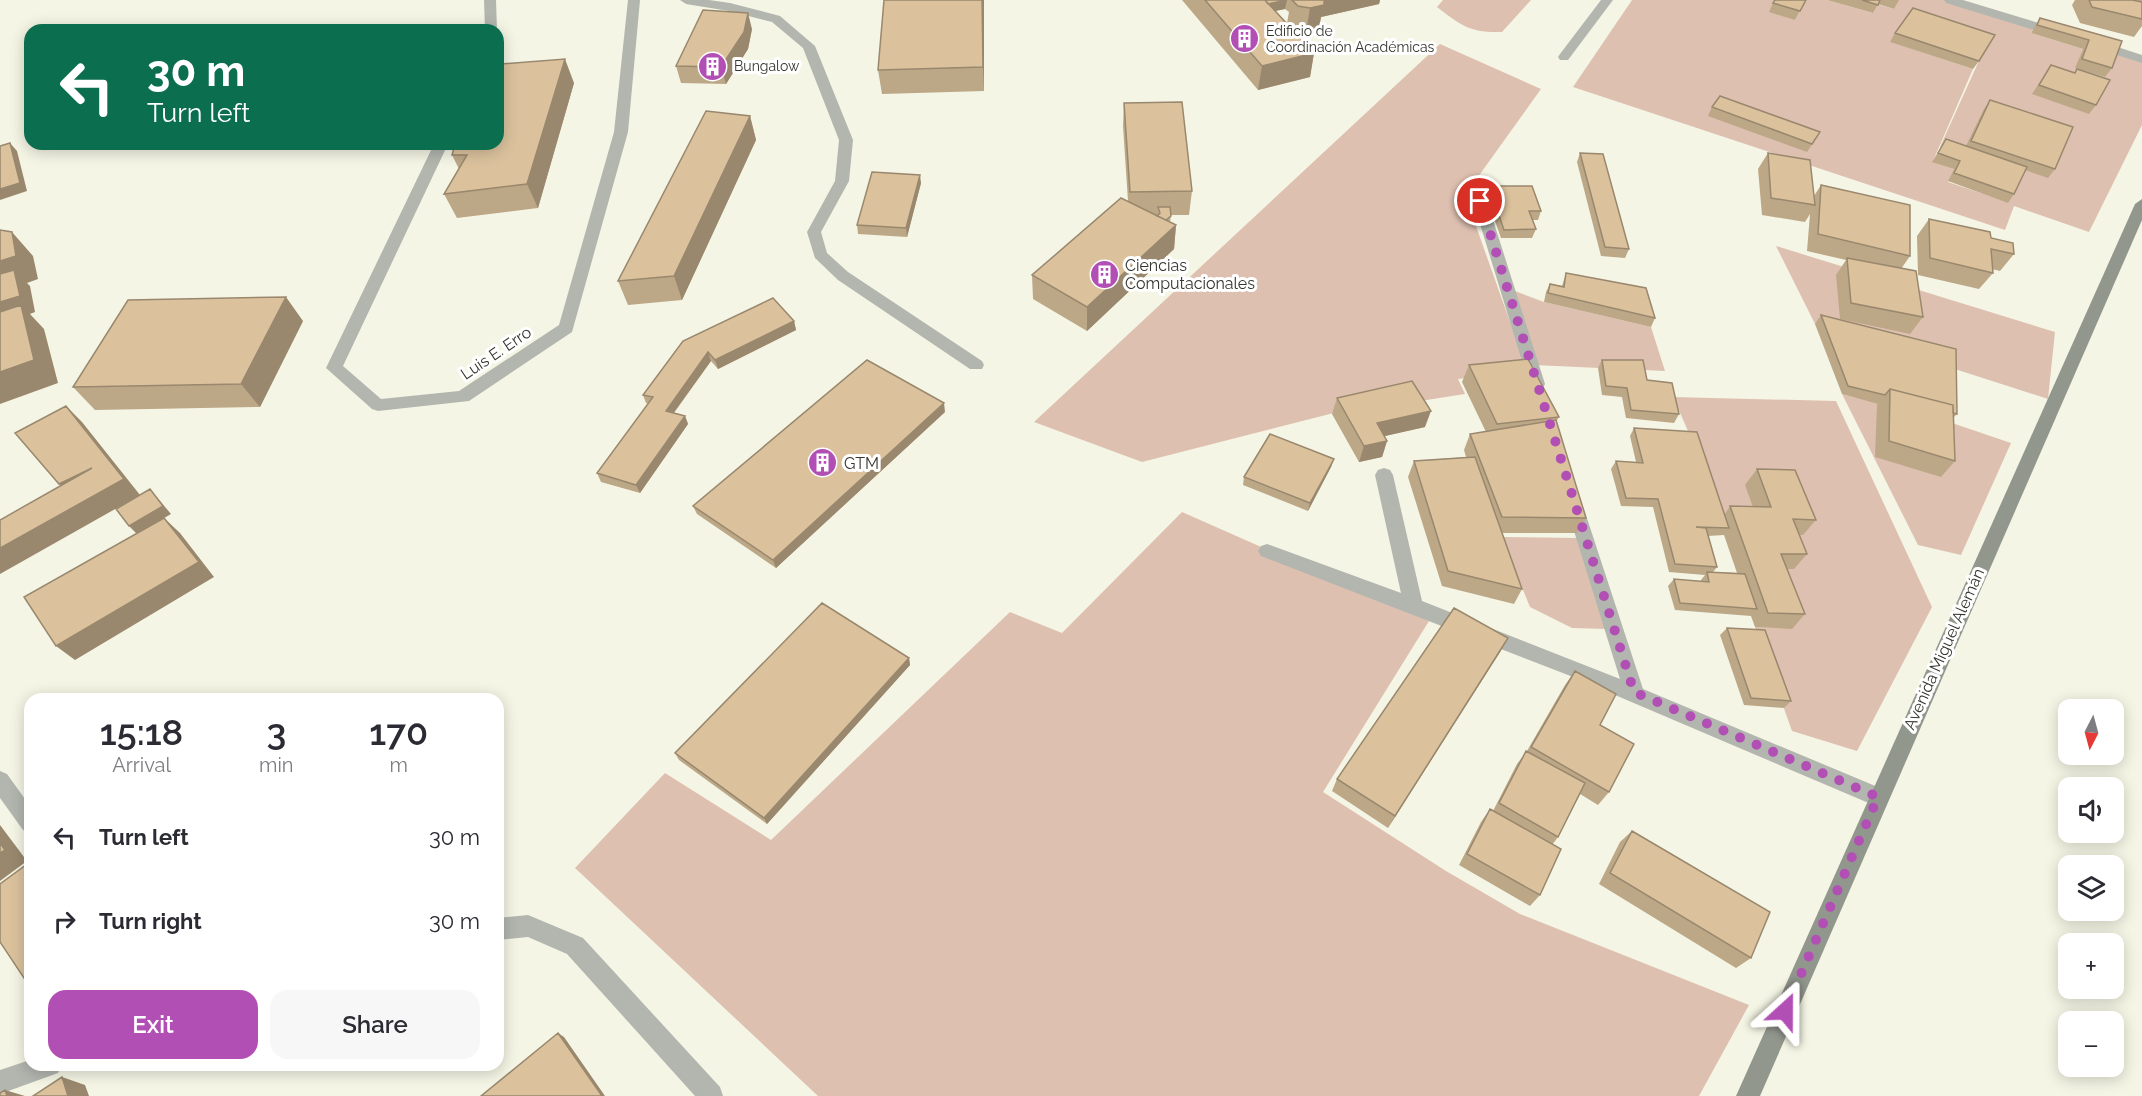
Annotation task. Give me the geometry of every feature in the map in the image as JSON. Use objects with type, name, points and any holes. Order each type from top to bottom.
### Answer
[{"type":"main road","name":"Avenida Miguel Alemán","points":[[1748,1096],[1878,797],[2142,204]]},
{"type":"street","points":[[490,0],[491,24]]},
{"type":"street","name":"Luis E. Erro","points":[[438,150],[334,368],[378,405],[463,398],[566,328],[621,132],[634,0]]},
{"type":"street","points":[[686,0],[730,7],[776,19],[809,46],[846,140],[842,181],[814,232],[820,255],[843,276],[976,365]]},
{"type":"street","points":[[1564,57],[1607,0]]},
{"type":"street","points":[[1950,0],[2142,58]]},
{"type":"street","points":[[1480,201],[1542,401]]},
{"type":"street","points":[[1384,475],[1413,604]]},
{"type":"street","points":[[1570,490],[1634,692]]},
{"type":"street","points":[[1267,551],[1413,604],[1634,692],[1878,797]]},
{"type":"street","points":[[0,781],[24,815]]},
{"type":"street","points":[[504,928],[528,926],[575,946],[711,1096]]},
{"type":"street","points":[[0,1082],[32,1071]]},
{"type":"shaded area","points":[[1443,0],[1531,0],[1502,32],[1474,30],[1460,24],[1437,7]]},
{"type":"shaded area","points":[[1632,0],[1777,0],[1795,20],[1806,0],[1827,0],[1873,13],[1877,4],[1894,9],[1898,0],[1950,0],[2034,26],[2031,33],[2083,49],[2076,68],[2105,77],[2115,51],[2142,60],[2142,125],[2089,232],[2014,206],[2005,230],[1573,87]],"holes":[[[1891,42],[1987,43],[1940,147],[2007,202],[1948,182],[1954,169],[1933,161],[1973,69]]]},
{"type":"shaded area","points":[[1440,44],[1541,89],[1465,195],[1527,370],[1458,379],[1465,394],[1414,402],[1408,394],[1142,462],[1034,422]]},
{"type":"shaded area","points":[[1776,246],[2055,332],[2048,399],[1815,324]]},
{"type":"shaded area","points":[[1507,288],[1544,302],[1651,327],[1665,371],[1534,365]]},
{"type":"shaded area","points":[[1842,394],[1955,424],[2011,443],[1961,555],[1918,545]]},
{"type":"shaded area","points":[[1673,397],[1836,401],[1932,607],[1857,751],[1792,731],[1755,627],[1791,628],[1780,535],[1803,535],[1759,522],[1719,522],[1692,440]]},
{"type":"shaded area","points":[[1182,512],[1429,621],[1323,792],[1446,871],[1520,914],[1749,1005],[1699,1096],[818,1096],[575,868],[665,773],[771,840],[1010,612],[1062,633]]},
{"type":"shaded area","points":[[1501,537],[1579,538],[1606,629],[1572,628],[1530,607]]},
{"type":"building","points":[[884,0],[982,0],[983,67],[878,70]]},
{"type":"building","points":[[1205,0],[1265,0],[1314,53],[1262,66]]},
{"type":"building","points":[[1265,0],[1287,0],[1268,4]]},
{"type":"building","points":[[1292,0],[1324,0],[1324,5],[1310,8],[1298,6]]},
{"type":"building","points":[[1775,0],[1806,0],[1800,11],[1773,3]]},
{"type":"building","points":[[1862,0],[1880,0],[1878,5]]},
{"type":"building","points":[[2089,0],[2142,2],[2142,19],[2092,7]]},
{"type":"building","points":[[1913,8],[1995,35],[1979,61],[1895,33]]},
{"type":"building","points":[[703,10],[748,13],[744,32],[721,67],[676,66]]},
{"type":"building","points":[[2040,18],[2122,41],[2112,68],[2082,59],[2089,40],[2037,25]]},
{"type":"building","points":[[565,59],[527,184],[444,194],[467,155],[452,155],[453,150],[504,150],[504,64]]},
{"type":"building","points":[[2051,65],[2075,73],[2077,69],[2110,80],[2096,105],[2039,85]]},
{"type":"building","points":[[1720,96],[1820,132],[1812,144],[1712,107]]},
{"type":"building","points":[[1990,100],[2073,127],[2055,169],[1971,141]]},
{"type":"building","name":"Ciencias Computacionales","points":[[1182,102],[1192,191],[1130,192],[1124,103]]},
{"type":"building","points":[[706,111],[750,116],[674,276],[618,281]]},
{"type":"building","points":[[1946,139],[2027,167],[2014,194],[1954,173],[1960,161],[1938,153]]},
{"type":"building","points":[[10,143],[20,183],[0,189],[0,146]]},
{"type":"building","points":[[1580,153],[1603,154],[1629,249],[1605,247]]},
{"type":"building","points":[[1768,153],[1810,160],[1815,205],[1771,198]]},
{"type":"building","points":[[872,172],[920,175],[906,228],[857,225]]},
{"type":"building","points":[[1821,185],[1910,205],[1910,256],[1818,234]]},
{"type":"building","points":[[1489,186],[1532,186],[1541,211],[1529,211],[1536,229],[1504,230]]},
{"type":"building","points":[[1121,198],[1176,225],[1087,307],[1032,275]]},
{"type":"building","points":[[1158,207],[1170,207],[1171,216],[1166,220],[1157,216],[1160,213]]},
{"type":"building","points":[[1929,219],[1990,232],[1991,238],[2013,243],[2014,254],[1991,249],[1993,273],[1930,258]]},
{"type":"building","points":[[0,230],[12,232],[16,256],[0,261]]},
{"type":"building","points":[[1847,258],[1916,271],[1923,317],[1851,303]]},
{"type":"building","points":[[14,270],[20,296],[0,302],[0,274]]},
{"type":"building","points":[[1566,273],[1646,288],[1655,318],[1548,293],[1550,284],[1564,287]]},
{"type":"building","points":[[286,297],[241,384],[73,387],[128,300]]},
{"type":"building","points":[[773,298],[794,321],[715,360],[708,352],[666,411],[685,416],[636,485],[597,473],[653,397],[643,395],[683,341]]},
{"type":"building","points":[[21,305],[34,360],[0,372],[0,312]]},
{"type":"building","points":[[1821,315],[1956,349],[1957,414],[1953,413],[1953,405],[1890,389],[1885,395],[1848,386]]},
{"type":"building","points":[[1528,359],[1559,417],[1497,424],[1469,365]]},
{"type":"building","name":"GTM","points":[[867,360],[944,403],[773,560],[693,506]]},
{"type":"building","points":[[1602,360],[1643,360],[1647,380],[1672,383],[1679,414],[1631,410],[1627,388],[1606,386]]},
{"type":"building","points":[[1412,381],[1431,411],[1377,423],[1387,441],[1364,446],[1337,398]]},
{"type":"building","points":[[1890,389],[1953,405],[1955,461],[1889,441]]},
{"type":"building","points":[[66,406],[124,479],[0,548],[0,520],[92,468],[59,484],[15,433]]},
{"type":"building","points":[[1556,420],[1586,518],[1502,517],[1470,434]]},
{"type":"building","points":[[1634,428],[1697,432],[1729,528],[1696,527],[1706,528],[1717,567],[1675,564],[1658,499],[1626,498],[1616,461],[1643,463]]},
{"type":"building","points":[[1270,434],[1334,459],[1310,503],[1244,477]]},
{"type":"building","points":[[1475,457],[1522,589],[1448,571],[1414,461]]},
{"type":"building","points":[[1757,469],[1795,470],[1816,520],[1793,519],[1807,554],[1781,554],[1805,614],[1768,613],[1730,506],[1771,507]]},
{"type":"building","points":[[150,489],[163,506],[129,526],[116,509]]},
{"type":"building","points":[[164,518],[199,562],[56,646],[24,597]]},
{"type":"building","points":[[1707,572],[1745,574],[1757,609],[1680,603],[1674,579],[1709,582]]},
{"type":"building","points":[[822,603],[909,658],[764,818],[675,753]]},
{"type":"building","points":[[1454,608],[1508,638],[1395,816],[1337,779]]},
{"type":"building","points":[[1727,628],[1765,630],[1791,701],[1751,698]]},
{"type":"building","points":[[1575,671],[1616,694],[1600,725],[1634,744],[1609,792],[1531,747]]},
{"type":"building","points":[[1526,751],[1585,783],[1558,837],[1499,803]]},
{"type":"building","points":[[1490,809],[1561,849],[1540,895],[1467,854]]},
{"type":"building","points":[[1632,831],[1770,912],[1751,958],[1610,873]]},
{"type":"building","points":[[0,843],[5,850],[0,853]]},
{"type":"building","points":[[24,866],[24,978],[0,942],[0,884]]},
{"type":"building","points":[[558,1033],[602,1096],[481,1096]]},
{"type":"building","points":[[62,1077],[68,1096],[33,1096]]},
{"type":"building","points":[[5,1090],[7,1096],[0,1096],[0,1093]]},
{"type":"place","name":"Edificio de Coordinación Académicas","points":[[1245,39]]},
{"type":"place","name":"Bungalow","points":[[713,66]]},
{"type":"place","name":"Ciencias Computacionales","points":[[1104,274]]},
{"type":"place","name":"GTM","points":[[823,463]]},
{"type":"route","points":[[1480,201],[1634,692],[1878,797],[1785,1011]]}]
